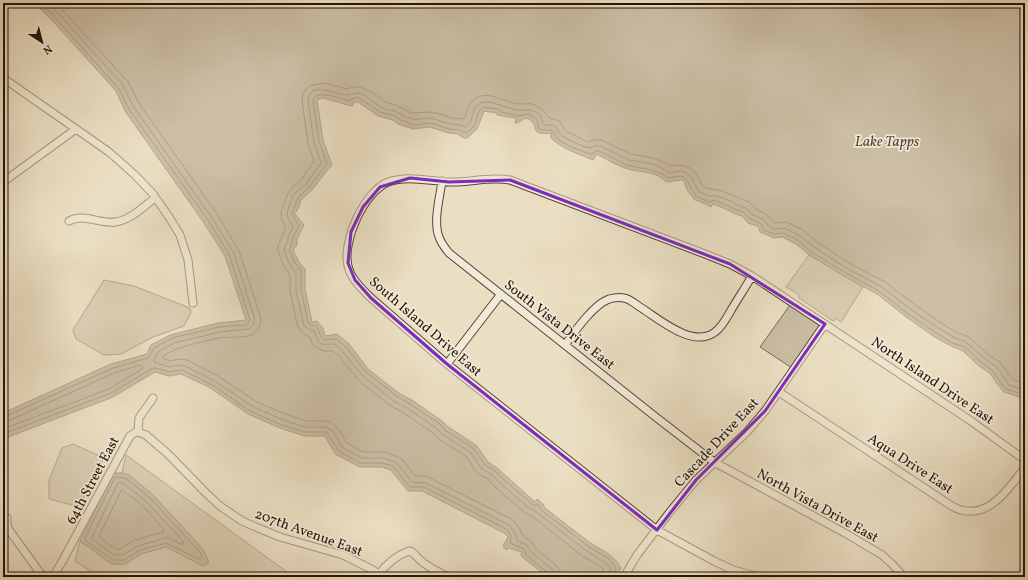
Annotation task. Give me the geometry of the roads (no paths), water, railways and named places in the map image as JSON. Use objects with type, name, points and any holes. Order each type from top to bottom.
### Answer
[{"type":"street","points":[[3,78],[120,161],[140,180],[170,217],[180,235],[188,260],[193,303]]},
{"type":"street","points":[[3,182],[76,129]]},
{"type":"street","name":"South Island Drive East","points":[[657,530],[447,364],[361,289],[350,272],[348,263],[348,244],[354,224],[363,207],[377,190],[388,182],[403,179],[418,178],[459,182],[496,178],[510,180],[730,264],[752,276],[825,324]]},
{"type":"street","name":"South Vista Drive East","points":[[442,181],[436,219],[437,230],[440,241],[449,253],[714,462]]},
{"type":"street","points":[[69,221],[75,218],[82,218],[105,222],[120,221],[128,218],[155,198]]},
{"type":"street","points":[[565,345],[592,310],[603,302],[613,298],[623,298],[631,301],[685,335],[701,337],[711,335],[720,327],[752,276]]},
{"type":"street","points":[[447,364],[501,294]]},
{"type":"street","name":"Cascade Drive East","points":[[624,577],[638,555],[669,513],[696,480],[753,426],[779,392],[825,324]]},
{"type":"street","name":"North Island Drive East","points":[[825,324],[971,421],[1025,460]]},
{"type":"street","name":"Aqua Drive East","points":[[779,392],[947,503],[962,510],[977,510],[992,504],[1002,495],[1025,468]]},
{"type":"street","name":"64th Street East","points":[[53,577],[64,560],[130,436],[138,432],[139,418],[153,398]]},
{"type":"street","name":"207th Avenue East","points":[[138,432],[146,435],[168,454],[220,506],[242,521],[270,533],[342,555],[373,570],[379,576]]},
{"type":"street","name":"North Vista Drive East","points":[[714,462],[845,533],[882,555],[904,577]]},
{"type":"street","points":[[7,518],[9,530],[43,577]]},
{"type":"street","points":[[657,530],[714,562],[733,570],[759,577]]},
{"type":"street","points":[[379,576],[393,560],[409,551],[414,553],[423,563],[449,577]]},
{"type":"water","name":"Lake Tapps","points":[[33,3],[1014,3],[1025,15],[1025,399],[1004,392],[990,373],[979,366],[963,351],[933,336],[877,294],[844,276],[807,253],[796,244],[782,237],[774,238],[760,232],[757,226],[748,223],[742,216],[713,204],[711,207],[695,200],[687,190],[684,181],[666,182],[657,175],[630,170],[597,154],[593,160],[571,151],[555,142],[551,138],[551,133],[539,133],[536,131],[531,120],[526,118],[515,123],[516,118],[484,111],[477,129],[467,138],[464,138],[458,134],[449,133],[430,127],[413,129],[398,124],[393,120],[378,116],[358,102],[355,102],[352,106],[323,98],[317,100],[323,140],[332,165],[312,190],[301,200],[295,214],[304,225],[297,239],[297,245],[293,250],[299,262],[305,269],[305,289],[312,322],[317,321],[323,328],[325,336],[337,334],[349,344],[368,369],[400,394],[412,400],[477,446],[488,462],[496,467],[535,502],[537,499],[544,505],[544,507],[571,528],[615,559],[621,568],[616,577],[563,577],[561,575],[559,577],[549,577],[521,556],[522,552],[509,548],[506,550],[503,546],[508,537],[504,533],[422,491],[408,491],[391,470],[382,467],[360,467],[335,454],[325,436],[304,436],[280,428],[248,414],[209,387],[181,374],[169,376],[155,372],[113,397],[3,439],[3,413],[111,364],[147,354],[151,345],[170,335],[218,323],[246,320],[225,256],[204,223],[125,111],[116,91],[49,17]]},
{"type":"water","points":[[113,473],[129,475],[152,494],[203,549],[209,563],[203,566],[166,547],[141,554],[125,564],[112,564],[80,541]]}]
